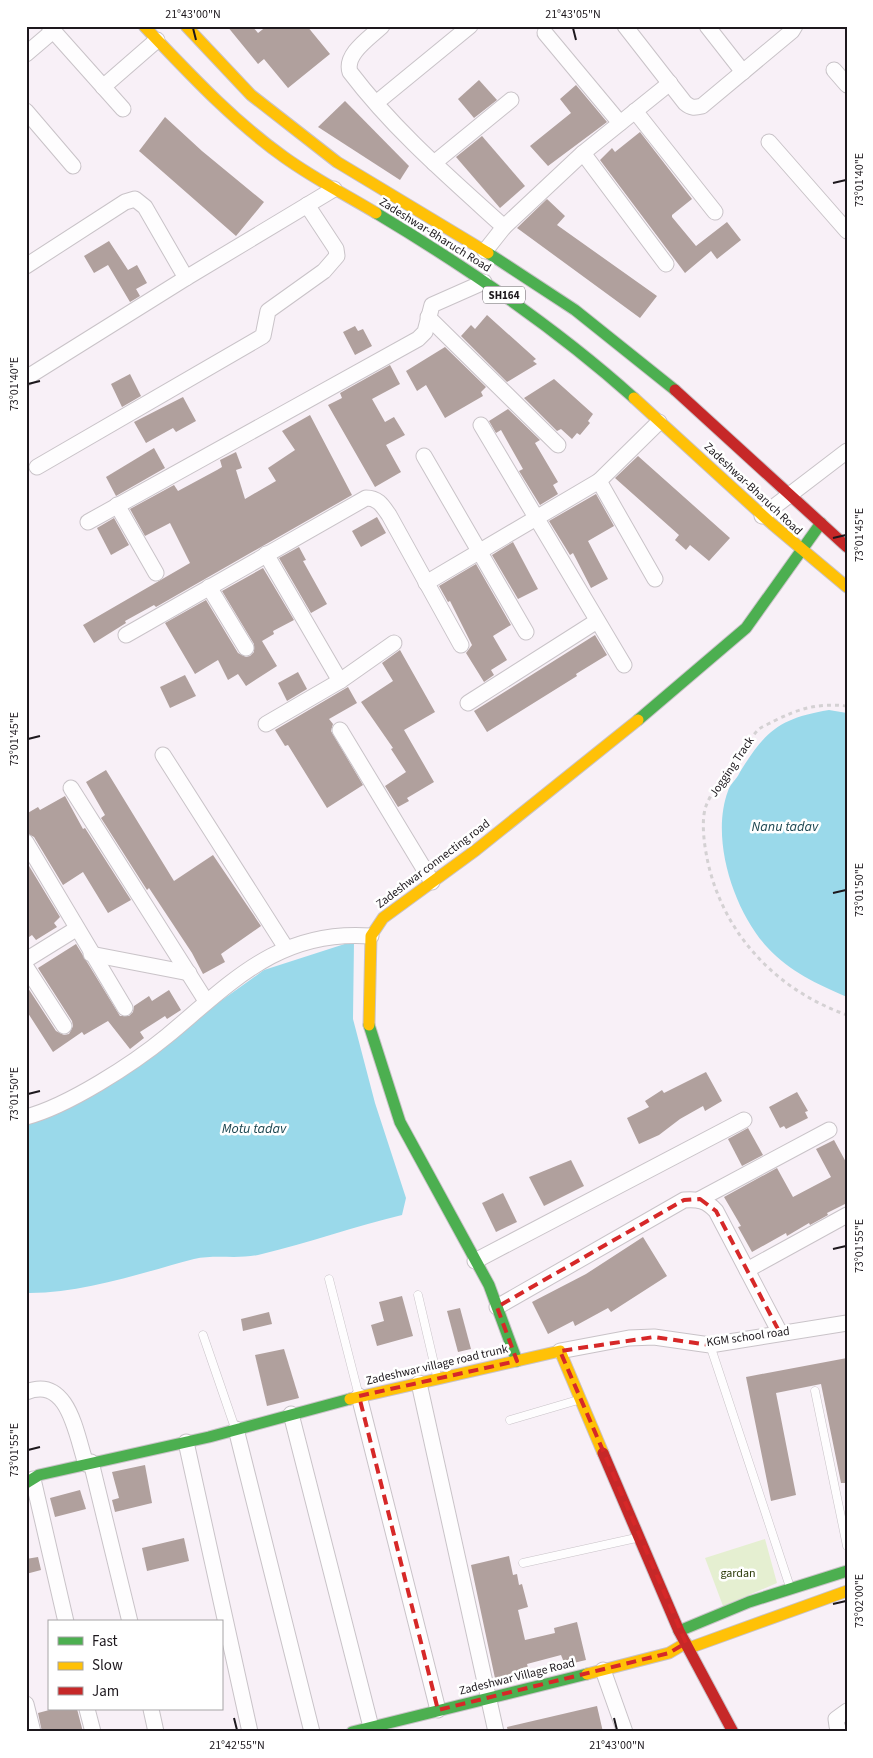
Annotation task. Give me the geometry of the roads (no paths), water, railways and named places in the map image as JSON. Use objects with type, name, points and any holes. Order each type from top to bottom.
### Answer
[{"type":"street","name":"Zadeshwar-Bharuch Road","points":[[144,26],[157,40],[182,40],[337,162],[485,251],[575,310],[662,379],[821,523],[843,538]]},
{"type":"street","points":[[382,26],[351,56],[348,65],[350,72],[376,103],[434,163],[504,227]]},
{"type":"street","points":[[376,103],[470,26]]},
{"type":"street","points":[[625,26],[685,102],[690,107],[696,108],[702,106],[795,26]]},
{"type":"street","points":[[707,26],[743,72]]},
{"type":"street","points":[[26,54],[51,29],[123,109]]},
{"type":"street","points":[[545,33],[620,123]]},
{"type":"street","points":[[103,87],[157,40]]},
{"type":"street","name":"Zadeshwar-Bharuch Road","points":[[182,40],[220,104],[257,138],[285,158],[484,282],[552,329],[659,422],[800,552],[847,587]]},
{"type":"street","points":[[834,70],[847,85]]},
{"type":"street","points":[[485,251],[504,227],[583,153],[670,83]]},
{"type":"street","points":[[434,163],[511,100]]},
{"type":"street","points":[[26,111],[73,166]]},
{"type":"street","points":[[635,111],[715,212]]},
{"type":"street","points":[[768,142],[847,231]]},
{"type":"street","points":[[583,153],[666,264]]},
{"type":"street","points":[[26,378],[186,278],[334,189]]},
{"type":"street","points":[[26,266],[125,202],[135,199],[145,207],[186,278]]},
{"type":"street","points":[[37,467],[263,336],[268,311],[324,271],[337,256],[336,249],[307,206]]},
{"type":"street","points":[[88,522],[418,339],[425,332],[432,305],[438,300],[484,282]]},
{"type":"street","points":[[428,317],[558,445]]},
{"type":"street","points":[[426,583],[480,553],[599,481],[659,422]]},
{"type":"street","points":[[481,425],[535,519],[624,665]]},
{"type":"street","points":[[762,516],[847,451]]},
{"type":"street","points":[[424,456],[526,632]]},
{"type":"street","points":[[599,481],[655,579]]},
{"type":"street","points":[[126,634],[366,498],[373,498],[379,501],[389,515],[461,644]]},
{"type":"street","points":[[117,506],[156,573]]},
{"type":"street","name":"Zadeshwar connecting road","points":[[371,936],[384,918],[616,739],[746,628],[821,523]]},
{"type":"street","points":[[266,554],[340,681]]},
{"type":"street","points":[[209,587],[246,648]]},
{"type":"street","points":[[468,703],[597,620]]},
{"type":"street","points":[[266,724],[340,681],[394,643]]},
{"type":"street","points":[[340,730],[432,882]]},
{"type":"street","points":[[163,755],[286,948]]},
{"type":"street","points":[[71,788],[206,1001]]},
{"type":"street","points":[[26,842],[124,1008]]},
{"type":"street","points":[[26,960],[76,929]]},
{"type":"street","points":[[26,1117],[44,1112],[123,1067],[166,1037],[206,1001],[232,981],[286,948],[320,937],[348,934],[371,936],[369,1030],[400,1122],[489,1285],[517,1361]]},
{"type":"street","points":[[91,954],[188,973]]},
{"type":"street","points":[[26,967],[64,1026]]},
{"type":"street","points":[[475,1261],[744,1120]]},
{"type":"street","points":[[497,1307],[684,1200],[700,1199],[829,1130]]},
{"type":"street","points":[[700,1199],[710,1204],[716,1211],[780,1333]]},
{"type":"street","points":[[747,1270],[847,1215]]},
{"type":"street","name":"KGM school road","points":[[560,1351],[630,1338],[654,1337],[710,1345],[847,1323]]},
{"type":"street","points":[[560,1351],[679,1631],[733,1732]]},
{"type":"street","name":"Zadeshwar village road trunk","points":[[30,1481],[39,1475],[186,1442],[359,1396],[560,1351]]},
{"type":"street","points":[[419,1383],[496,1732]]},
{"type":"street","points":[[26,1392],[35,1389],[52,1391],[63,1399],[88,1463],[129,1620]]},
{"type":"street","points":[[359,1396],[438,1710]]},
{"type":"street","points":[[291,1414],[371,1727]]},
{"type":"street","points":[[236,1429],[312,1732]]},
{"type":"street","points":[[186,1442],[250,1732]]},
{"type":"street","points":[[30,1481],[65,1620]]},
{"type":"street","points":[[679,1631],[749,1602],[847,1571]]},
{"type":"street","name":"Zadeshwar Village Road","points":[[352,1732],[371,1727],[405,1725],[438,1710],[669,1653],[847,1591]]},
{"type":"street","points":[[603,1670],[625,1732]]},
{"type":"street","points":[[26,1704],[33,1732]]},
{"type":"street","points":[[87,1710],[93,1732]]},
{"type":"street","points":[[151,1710],[156,1732]]},
{"type":"street","points":[[840,1732],[836,1719],[847,1711]]},
{"type":"lane","points":[[329,1279],[359,1396]]},
{"type":"lane","points":[[418,1295],[438,1378]]},
{"type":"lane","points":[[204,1335],[236,1429]]},
{"type":"lane","points":[[710,1345],[791,1589]]},
{"type":"lane","points":[[815,1391],[847,1546]]},
{"type":"lane","points":[[510,1420],[581,1399]]},
{"type":"lane","points":[[523,1563],[640,1536]]},
{"type":"water","name":"Nanu tadav","points":[[829,710],[847,713],[847,997],[814,982],[785,964],[767,947],[755,932],[744,914],[728,874],[722,831],[723,810],[729,788],[766,736],[786,722],[798,717]]},
{"type":"water","name":"Motu tadav","points":[[354,941],[353,1019],[375,1103],[406,1198],[402,1215],[254,1256],[194,1259],[89,1286],[68,1290],[26,1293],[26,1124],[148,1053],[264,970]]},
{"type":"park label","name":"gardan","points":[[738,1573]]}]
